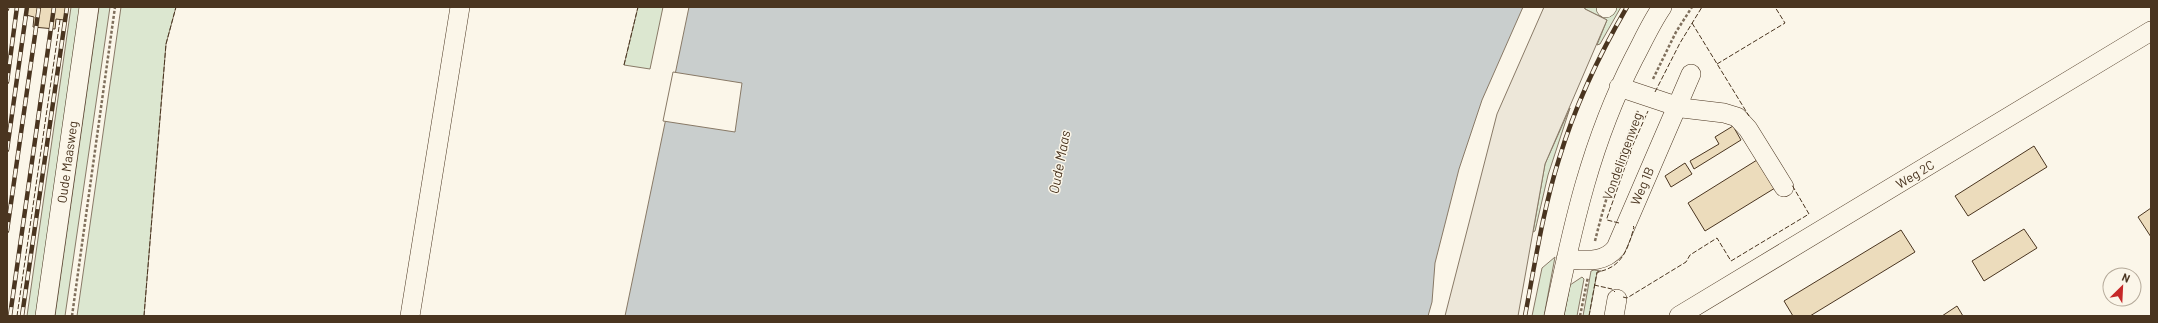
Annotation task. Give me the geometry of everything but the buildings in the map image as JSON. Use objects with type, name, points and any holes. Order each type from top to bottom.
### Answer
[{"type":"street","name":"Oude Maasweg","points":[[45,316],[89,7]]},
{"type":"street","points":[[410,316],[460,7]]},
{"type":"street","name":"Vondelingenweg","points":[[1554,316],[1575,217],[1588,171],[1619,87],[1662,7]]},
{"type":"street","name":"Weg 2C","points":[[1679,316],[1698,311],[2151,32]]},
{"type":"street","name":"Weg 1B","points":[[1566,260],[1601,259],[1610,256],[1616,248],[1691,74]]},
{"type":"street","points":[[1619,87],[1676,107],[1731,114],[1742,121],[1784,187]]},
{"type":"path","name":"Oude Maasweg","points":[[72,316],[115,7]]},
{"type":"path","points":[[1650,84],[1676,32],[1692,7]]},
{"type":"path","name":"Vondelingenweg","points":[[1580,316],[1605,201],[1624,144],[1641,104]]},
{"type":"green space","points":[[71,7],[84,7],[43,316],[27,316]]},
{"type":"green space","points":[[99,7],[110,7],[65,316],[55,316]]},
{"type":"green space","points":[[121,7],[176,7],[166,44],[144,316],[77,316]]},
{"type":"green space","points":[[638,7],[663,7],[650,69],[624,65]]},
{"type":"green space","points":[[1584,7],[1621,7],[1600,44],[1597,45],[1607,20],[1585,9]]},
{"type":"green space","points":[[1570,108],[1548,175],[1535,231],[1533,232],[1545,164]]},
{"type":"green space","points":[[1555,257],[1544,316],[1532,316],[1542,268]]},
{"type":"green space","points":[[1591,271],[1601,271],[1597,273],[1589,316],[1583,316]]},
{"type":"green space","points":[[1582,277],[1584,279],[1577,316],[1564,316],[1570,285]]},
{"type":"shaded area","points":[[1544,7],[1584,7],[1585,9],[1607,20],[1545,164],[1518,316],[1445,316],[1497,114]]},
{"type":"water","name":"Oude Maas","points":[[689,7],[1523,7],[1482,100],[1459,169],[1435,263],[1432,302],[1428,316],[625,316]]},
{"type":"pier","points":[[673,72],[742,83],[735,132],[663,121]]},
{"type":"railway","points":[[7,82],[17,7]]},
{"type":"railway","points":[[7,150],[27,7]]},
{"type":"railway","points":[[7,231],[39,7]]},
{"type":"railway","points":[[10,316],[54,7]]},
{"type":"railway","points":[[22,316],[67,7]]},
{"type":"railway","points":[[1525,316],[1544,217],[1553,178],[1565,139],[1588,81],[1627,7]]},
{"type":"fence","points":[[144,316],[166,44],[176,7]]},
{"type":"fence","points":[[624,65],[638,7]]},
{"type":"fence","points":[[1655,92],[1680,43],[1702,7]]},
{"type":"fence","points":[[1717,64],[1785,23],[1775,7]]},
{"type":"fence","points":[[17,316],[60,20]]},
{"type":"fence","points":[[1692,23],[1749,116]]},
{"type":"fence","points":[[1619,223],[1607,220],[1607,218],[1632,147],[1648,111]]},
{"type":"fence","points":[[1623,297],[1627,298],[1686,262],[1690,255],[1717,238],[1731,261],[1809,214],[1792,185]]},
{"type":"fence","points":[[1589,316],[1597,272],[1606,270],[1618,262],[1623,256],[1629,243],[1634,227],[1633,226]]},
{"type":"fence","points":[[1594,285],[1612,289],[1615,292]]}]
